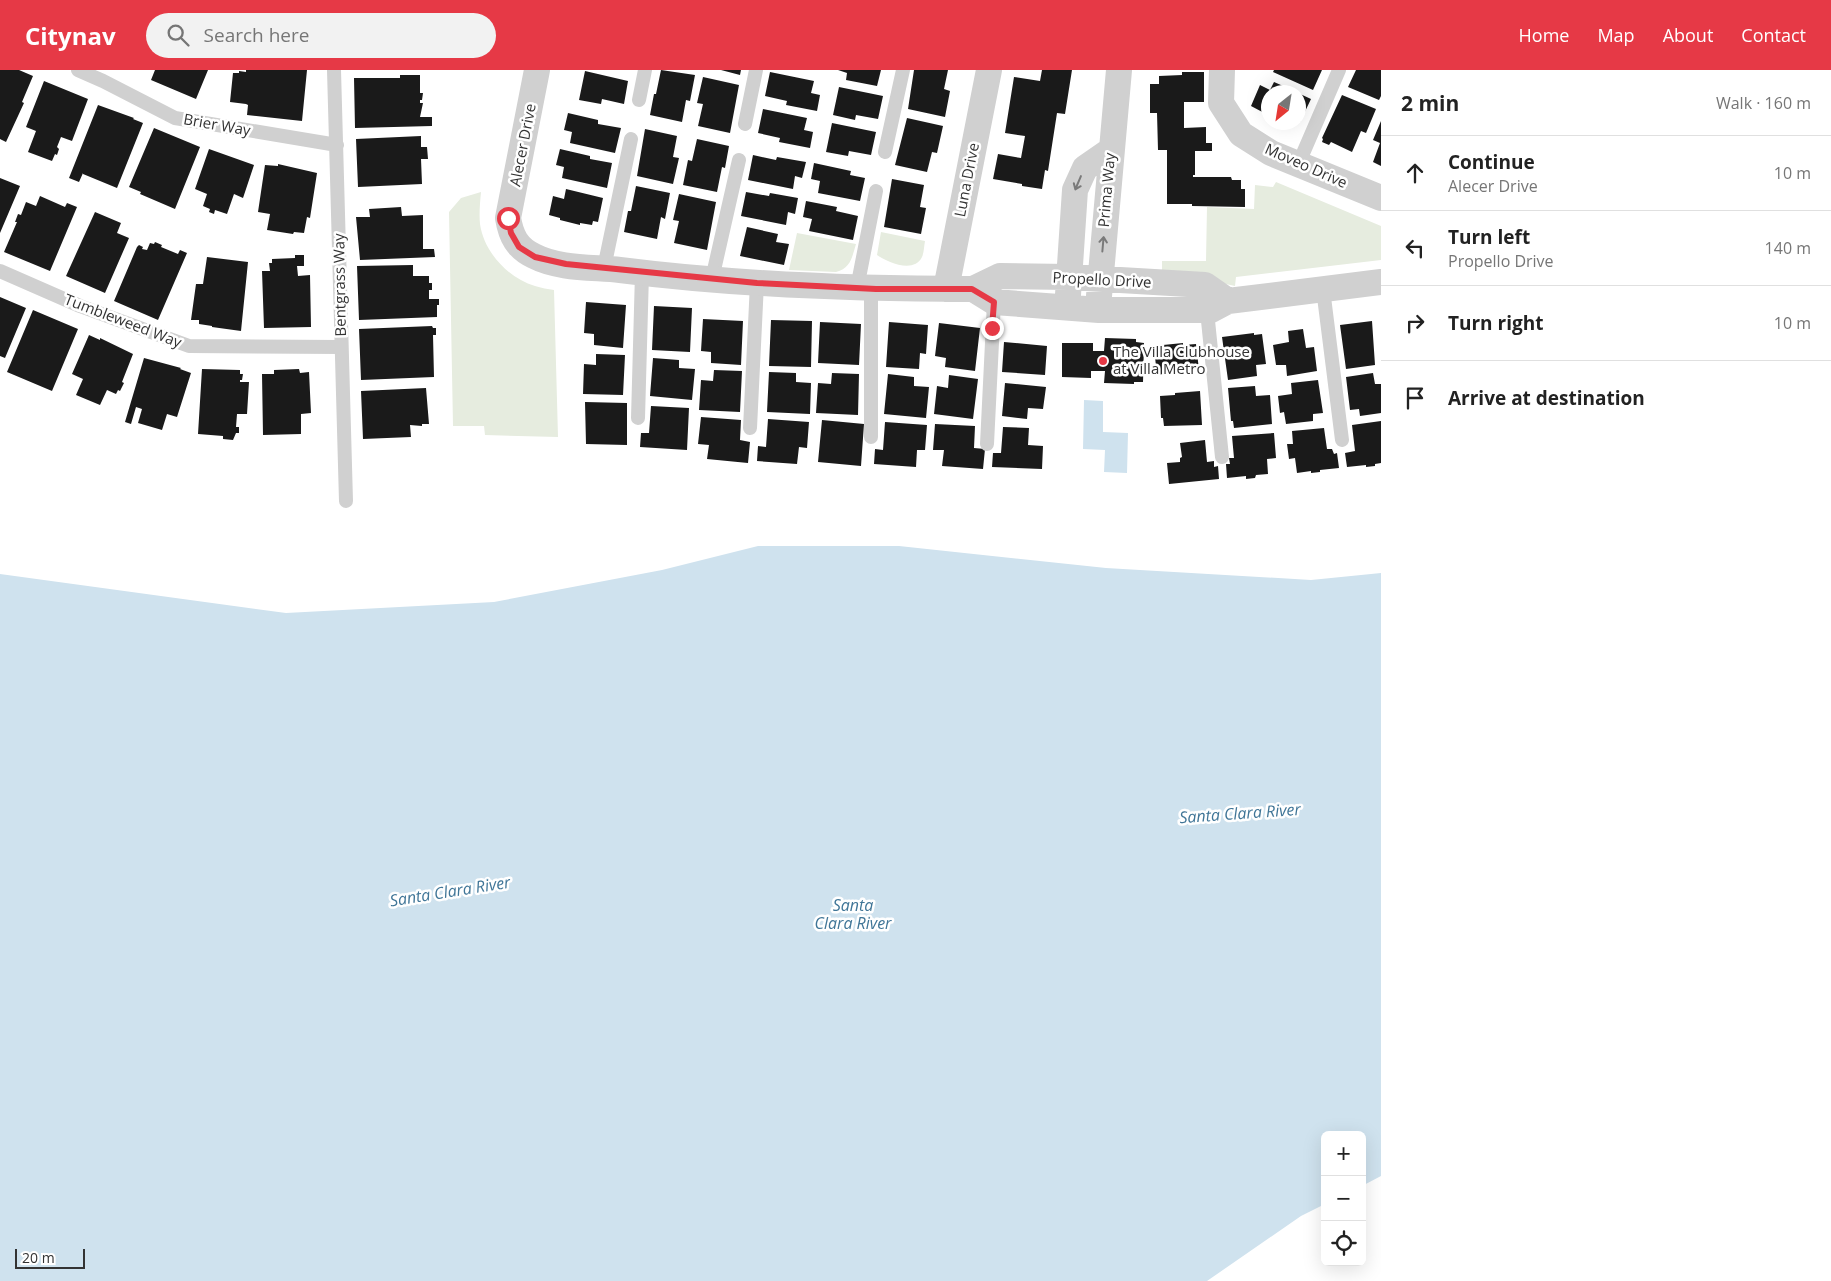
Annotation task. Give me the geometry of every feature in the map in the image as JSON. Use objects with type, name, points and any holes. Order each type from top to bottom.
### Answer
[{"type":"street","name":"Alecer Drive","points":[[519,247],[511,233],[508,218],[538,70]]},
{"type":"street","name":"Luna Drive","points":[[946,289],[989,70]]},
{"type":"street","name":"Prima Way","points":[[1099,310],[1100,279],[1119,70]]},
{"type":"street","name":"Moveo Drive","points":[[1222,70],[1221,103],[1242,134],[1271,154],[1381,198]]},
{"type":"street","points":[[1068,308],[1068,278],[1075,190],[1085,168],[1111,150]]},
{"type":"street","name":"Propello Drive","points":[[519,247],[535,257],[548,261],[642,273],[757,283],[864,289],[946,289],[1068,308],[1099,310],[1217,306],[1381,282]]},
{"type":"street","name":"Propello Drive","points":[[983,296],[1000,276],[1100,279],[1205,285],[1217,306]]},
{"type":"lane","name":"Brier Way","points":[[78,70],[175,118],[337,145]]},
{"type":"lane","name":"Bentgrass Way","points":[[334,70],[346,501]]},
{"type":"lane","points":[[639,100],[644,70]]},
{"type":"lane","points":[[746,124],[756,70]]},
{"type":"lane","points":[[885,152],[902,70]]},
{"type":"lane","points":[[1298,165],[1339,70]]},
{"type":"lane","points":[[604,268],[631,139]]},
{"type":"lane","points":[[712,279],[738,160]]},
{"type":"lane","points":[[871,437],[864,289],[876,190]]},
{"type":"lane","name":"Tumbleweed Way","points":[[0,271],[80,306],[189,346],[341,347]]},
{"type":"lane","points":[[638,418],[642,273]]},
{"type":"lane","points":[[750,428],[757,283]]},
{"type":"lane","points":[[1323,289],[1342,440]]},
{"type":"lane","points":[[983,296],[987,444]]},
{"type":"lane","points":[[1217,306],[1222,457]]},
{"type":"shaded area","points":[[1276,182],[1381,226],[1381,260],[1236,277],[1235,286],[1162,270],[1162,261],[1206,261],[1207,207],[1254,209],[1255,185],[1273,187]]},
{"type":"shaded area","points":[[481,192],[480,224],[486,244],[492,254],[516,277],[535,286],[554,290],[558,437],[485,435],[484,426],[453,426],[449,212],[461,198]]},
{"type":"shaded area","points":[[881,232],[925,241],[922,257],[913,265],[907,266],[881,258],[877,255]]},
{"type":"shaded area","points":[[797,233],[856,244],[848,265],[836,272],[789,270]]},
{"type":"water","points":[[1084,400],[1103,401],[1103,432],[1128,433],[1127,473],[1104,472],[1105,450],[1083,449]]},
{"type":"water","name":"Santa Clara River","points":[[758,546],[899,546],[1106,568],[1311,580],[1381,573],[1381,1176],[1366,1184],[1366,1131],[1321,1131],[1321,1206],[1301,1216],[1207,1281],[0,1281],[0,574],[286,613],[494,602],[662,570]]},
{"type":"building","points":[[0,70],[19,70],[33,76],[22,102],[24,103],[6,142],[0,139]]},
{"type":"building","points":[[155,70],[208,70],[196,99],[151,80]]},
{"type":"building","points":[[246,70],[307,70],[302,121],[247,115],[248,105],[230,102],[233,73],[239,73],[239,71],[246,72]]},
{"type":"building","points":[[661,70],[695,75],[690,101],[686,100],[682,122],[650,115]]},
{"type":"building","points":[[721,70],[741,70],[740,75]]},
{"type":"building","points":[[838,70],[881,70],[877,86],[846,80],[847,73]]},
{"type":"building","points":[[914,70],[948,70],[944,89],[950,91],[945,117],[908,109]]},
{"type":"building","points":[[1042,70],[1072,70],[1065,114],[1057,113],[1048,171],[1045,170],[1042,189],[993,179],[998,154],[1021,158],[1025,136],[1005,133],[1014,77],[1040,81]]},
{"type":"building","points":[[1274,70],[1322,70],[1313,90],[1306,87],[1306,85],[1302,85],[1273,72]]},
{"type":"building","points":[[1356,70],[1381,70],[1381,96],[1379,100],[1348,87]]},
{"type":"building","points":[[585,71],[628,81],[624,104],[602,99],[601,104],[579,100]]},
{"type":"building","points":[[770,72],[814,81],[811,93],[820,95],[817,111],[786,105],[787,101],[765,96]]},
{"type":"building","points":[[1182,72],[1204,72],[1204,102],[1184,102],[1184,128],[1206,127],[1206,143],[1212,143],[1212,151],[1195,151],[1195,175],[1193,177],[1231,177],[1232,180],[1241,180],[1241,189],[1245,189],[1245,207],[1167,204],[1167,150],[1158,150],[1157,113],[1150,113],[1150,84],[1159,84],[1159,76],[1182,75]]},
{"type":"building","points":[[400,75],[420,75],[420,93],[423,93],[420,103],[423,103],[420,117],[432,117],[432,126],[355,128],[354,78],[400,78]]},
{"type":"building","points":[[703,77],[739,85],[730,133],[698,126],[703,104],[697,103]]},
{"type":"building","points":[[44,81],[88,99],[72,141],[61,137],[57,147],[59,149],[57,155],[55,154],[52,161],[28,152],[36,131],[26,127]]},
{"type":"building","points":[[1261,86],[1261,111],[1251,106]]},
{"type":"building","points":[[839,87],[883,96],[878,119],[856,115],[855,120],[833,115]]},
{"type":"building","points":[[1342,95],[1376,109],[1366,133],[1361,131],[1352,152],[1331,142],[1329,145],[1322,142],[1322,138]]},
{"type":"building","points":[[1306,97],[1311,99],[1306,109]]},
{"type":"building","points":[[98,105],[143,123],[117,188],[83,173],[79,182],[69,178]]},
{"type":"building","points":[[763,109],[807,118],[804,130],[813,132],[810,148],[779,142],[780,138],[758,133]]},
{"type":"building","points":[[568,113],[598,120],[598,124],[621,128],[615,153],[570,143],[572,132],[564,130]]},
{"type":"building","points":[[907,118],[943,126],[937,153],[932,152],[927,172],[895,165]]},
{"type":"building","points":[[1381,121],[1381,166],[1373,162],[1380,143],[1373,140]]},
{"type":"building","points":[[832,123],[876,132],[871,155],[849,151],[848,156],[826,152]]},
{"type":"building","points":[[154,128],[200,147],[175,209],[140,194],[141,192],[129,187]]},
{"type":"building","points":[[645,129],[677,136],[673,157],[679,158],[673,184],[637,176]]},
{"type":"building","points":[[421,136],[421,147],[427,147],[428,159],[421,159],[422,184],[358,187],[356,139]]},
{"type":"building","points":[[697,139],[729,146],[725,168],[722,167],[717,192],[683,185],[688,160],[692,161]]},
{"type":"building","points":[[209,149],[254,165],[243,198],[234,194],[227,214],[215,210],[214,214],[209,212],[210,209],[203,206],[207,194],[195,189]]},
{"type":"building","points":[[560,149],[590,156],[590,159],[612,163],[607,188],[562,178],[564,167],[556,165]]},
{"type":"building","points":[[753,155],[776,160],[777,157],[806,162],[802,178],[795,176],[793,189],[748,180]]},
{"type":"building","points":[[814,163],[851,171],[850,175],[865,178],[860,201],[818,193],[820,181],[811,179]]},
{"type":"building","points":[[278,164],[317,173],[310,218],[307,217],[304,233],[294,232],[293,234],[267,230],[270,214],[258,212],[265,165],[278,166]]},
{"type":"building","points":[[0,178],[20,186],[0,233]]},
{"type":"building","points":[[892,179],[924,185],[920,207],[926,208],[921,234],[884,227]]},
{"type":"building","points":[[636,186],[670,193],[665,219],[661,217],[657,239],[624,232]]},
{"type":"building","points":[[566,189],[603,198],[598,222],[593,221],[592,225],[580,223],[580,225],[549,215],[553,196],[564,199]]},
{"type":"building","points":[[746,192],[769,196],[770,193],[798,198],[795,214],[788,212],[786,225],[741,216]]},
{"type":"building","points":[[679,194],[716,202],[707,250],[674,243],[679,221],[673,220]]},
{"type":"building","points":[[40,196],[65,207],[67,203],[77,207],[50,271],[4,252],[17,222],[15,222],[18,214],[21,215],[26,202],[36,206]]},
{"type":"building","points":[[806,201],[837,207],[836,211],[858,216],[853,240],[809,231],[812,219],[803,217]]},
{"type":"building","points":[[401,207],[402,216],[423,215],[423,249],[434,249],[435,257],[360,260],[356,217],[370,217],[369,209]]},
{"type":"building","points":[[95,212],[121,223],[117,233],[129,238],[105,293],[66,276]]},
{"type":"building","points":[[747,227],[778,234],[776,242],[789,244],[784,265],[740,256]]},
{"type":"building","points":[[155,242],[162,245],[161,247],[178,254],[180,250],[187,253],[158,320],[114,301],[137,247],[139,245],[143,247],[142,249],[147,250],[150,243],[154,244]]},
{"type":"building","points":[[295,255],[304,255],[304,266],[297,266],[298,276],[310,275],[311,327],[264,328],[262,271],[270,271],[269,263],[272,263],[272,259],[295,258]]},
{"type":"building","points":[[207,257],[248,262],[241,331],[212,327],[199,324],[199,320],[191,320],[196,284],[203,284]]},
{"type":"building","points":[[413,265],[413,276],[429,276],[432,290],[429,290],[429,299],[439,299],[437,317],[359,320],[357,266]]},
{"type":"building","points":[[0,297],[26,308],[5,358],[0,356]]},
{"type":"building","points":[[586,302],[626,305],[623,348],[594,345],[594,334],[584,333]]},
{"type":"building","points":[[654,306],[692,308],[690,352],[652,350]]},
{"type":"building","points":[[33,310],[78,329],[52,391],[7,372]]},
{"type":"building","points":[[703,319],[743,321],[741,365],[711,363],[711,352],[701,351]]},
{"type":"building","points":[[771,320],[812,321],[811,367],[769,366]]},
{"type":"building","points":[[1372,321],[1375,365],[1346,369],[1340,325]]},
{"type":"building","points":[[820,322],[861,324],[859,365],[818,363]]},
{"type":"building","points":[[889,322],[928,325],[926,354],[920,353],[919,369],[886,367]]},
{"type":"building","points":[[939,323],[980,328],[975,371],[945,367],[946,358],[935,356]]},
{"type":"building","points":[[432,326],[436,328],[436,335],[433,335],[434,377],[361,380],[359,329]]},
{"type":"building","points":[[1303,329],[1306,348],[1314,347],[1317,371],[1287,376],[1286,365],[1276,365],[1273,345],[1289,342],[1288,331]]},
{"type":"building","points":[[1254,333],[1254,335],[1262,334],[1266,364],[1256,365],[1257,376],[1228,380],[1222,337]]},
{"type":"building","points":[[89,335],[100,340],[100,338],[133,354],[120,391],[118,390],[116,394],[107,390],[100,405],[76,395],[83,379],[72,374]]},
{"type":"building","name":"The Villa Clubhouse at Villa Metro","points":[[1105,338],[1136,339],[1136,342],[1144,343],[1143,382],[1134,382],[1134,384],[1104,383],[1105,371],[1091,371],[1091,378],[1062,377],[1062,343],[1093,343],[1093,351],[1104,351]]},
{"type":"building","points":[[1004,342],[1047,346],[1045,375],[1002,372]]},
{"type":"building","points":[[1183,343],[1183,345],[1196,344],[1199,370],[1169,376],[1169,373],[1157,375],[1154,348]]},
{"type":"building","points":[[596,354],[625,355],[623,395],[583,394],[584,364],[596,365]]},
{"type":"building","points":[[144,358],[181,368],[191,373],[177,417],[167,414],[162,430],[138,423],[142,409],[136,407],[131,424],[125,422]]},
{"type":"building","points":[[653,358],[679,360],[679,368],[695,369],[692,400],[650,396]]},
{"type":"building","points":[[202,369],[240,370],[240,374],[243,374],[240,382],[249,382],[247,414],[237,414],[236,427],[239,427],[239,433],[236,433],[233,440],[223,439],[223,436],[198,434]]},
{"type":"building","points":[[299,369],[300,373],[309,372],[311,413],[301,414],[301,434],[263,435],[262,374],[274,374],[274,370]]},
{"type":"building","points":[[714,370],[742,371],[740,412],[699,410],[701,380],[713,381]]},
{"type":"building","points":[[769,372],[796,373],[796,382],[811,383],[810,414],[767,412]]},
{"type":"building","points":[[832,373],[859,374],[858,415],[816,413],[818,383],[831,384]]},
{"type":"building","points":[[1373,373],[1375,384],[1381,384],[1381,413],[1360,416],[1359,409],[1350,410],[1346,377]]},
{"type":"building","points":[[888,374],[914,377],[914,386],[929,387],[926,418],[884,414]]},
{"type":"building","points":[[949,375],[978,379],[973,419],[934,414],[937,386],[948,388]]},
{"type":"building","points":[[1318,380],[1323,413],[1313,414],[1313,421],[1286,424],[1284,412],[1280,413],[1278,396],[1292,394],[1291,383]]},
{"type":"building","points":[[1005,383],[1046,387],[1043,409],[1028,408],[1027,419],[1002,416]]},
{"type":"building","points":[[1255,386],[1256,396],[1270,395],[1272,424],[1234,428],[1233,421],[1231,421],[1228,388]]},
{"type":"building","points":[[426,388],[429,424],[422,424],[422,426],[410,425],[411,437],[363,439],[361,391]]},
{"type":"building","points":[[1200,391],[1202,425],[1164,426],[1163,418],[1161,418],[1160,396]]},
{"type":"building","points":[[585,402],[627,403],[627,445],[586,444]]},
{"type":"building","points":[[651,406],[689,408],[687,450],[640,447],[641,433],[649,433]]},
{"type":"building","points":[[701,417],[741,420],[740,440],[750,442],[748,463],[707,459],[709,445],[698,444]]},
{"type":"building","points":[[768,419],[809,422],[807,448],[799,447],[797,464],[757,461],[758,446],[766,447]]},
{"type":"building","points":[[822,420],[864,424],[861,466],[818,462]]},
{"type":"building","points":[[1381,421],[1381,463],[1375,464],[1375,466],[1347,467],[1345,453],[1355,451],[1352,425]]},
{"type":"building","points":[[885,422],[927,425],[925,450],[917,450],[916,467],[874,464],[875,449],[883,450]]},
{"type":"building","points":[[935,424],[975,426],[974,448],[985,449],[983,469],[942,466],[944,450],[933,450]]},
{"type":"building","points":[[1003,427],[1029,428],[1028,445],[1043,446],[1042,469],[992,467],[993,453],[1001,453]]},
{"type":"building","points":[[1324,428],[1327,449],[1332,449],[1334,454],[1337,453],[1339,468],[1320,470],[1320,472],[1297,473],[1295,458],[1289,459],[1287,444],[1293,444],[1292,431]]},
{"type":"building","points":[[1274,433],[1276,458],[1267,459],[1268,474],[1256,475],[1255,478],[1246,479],[1246,476],[1227,478],[1226,464],[1230,464],[1229,458],[1234,458],[1232,436]]},
{"type":"building","points":[[1205,440],[1207,462],[1214,461],[1214,467],[1218,466],[1219,479],[1169,484],[1167,463],[1180,462],[1182,457],[1180,443]]},
{"type":"place","name":"The Villa Clubhouse at Villa Metro","points":[[1103,361]]},
{"type":"route","points":[[508,218],[511,233],[519,247],[535,257],[566,264],[757,283],[876,289],[972,289],[994,302],[992,328]]}]
